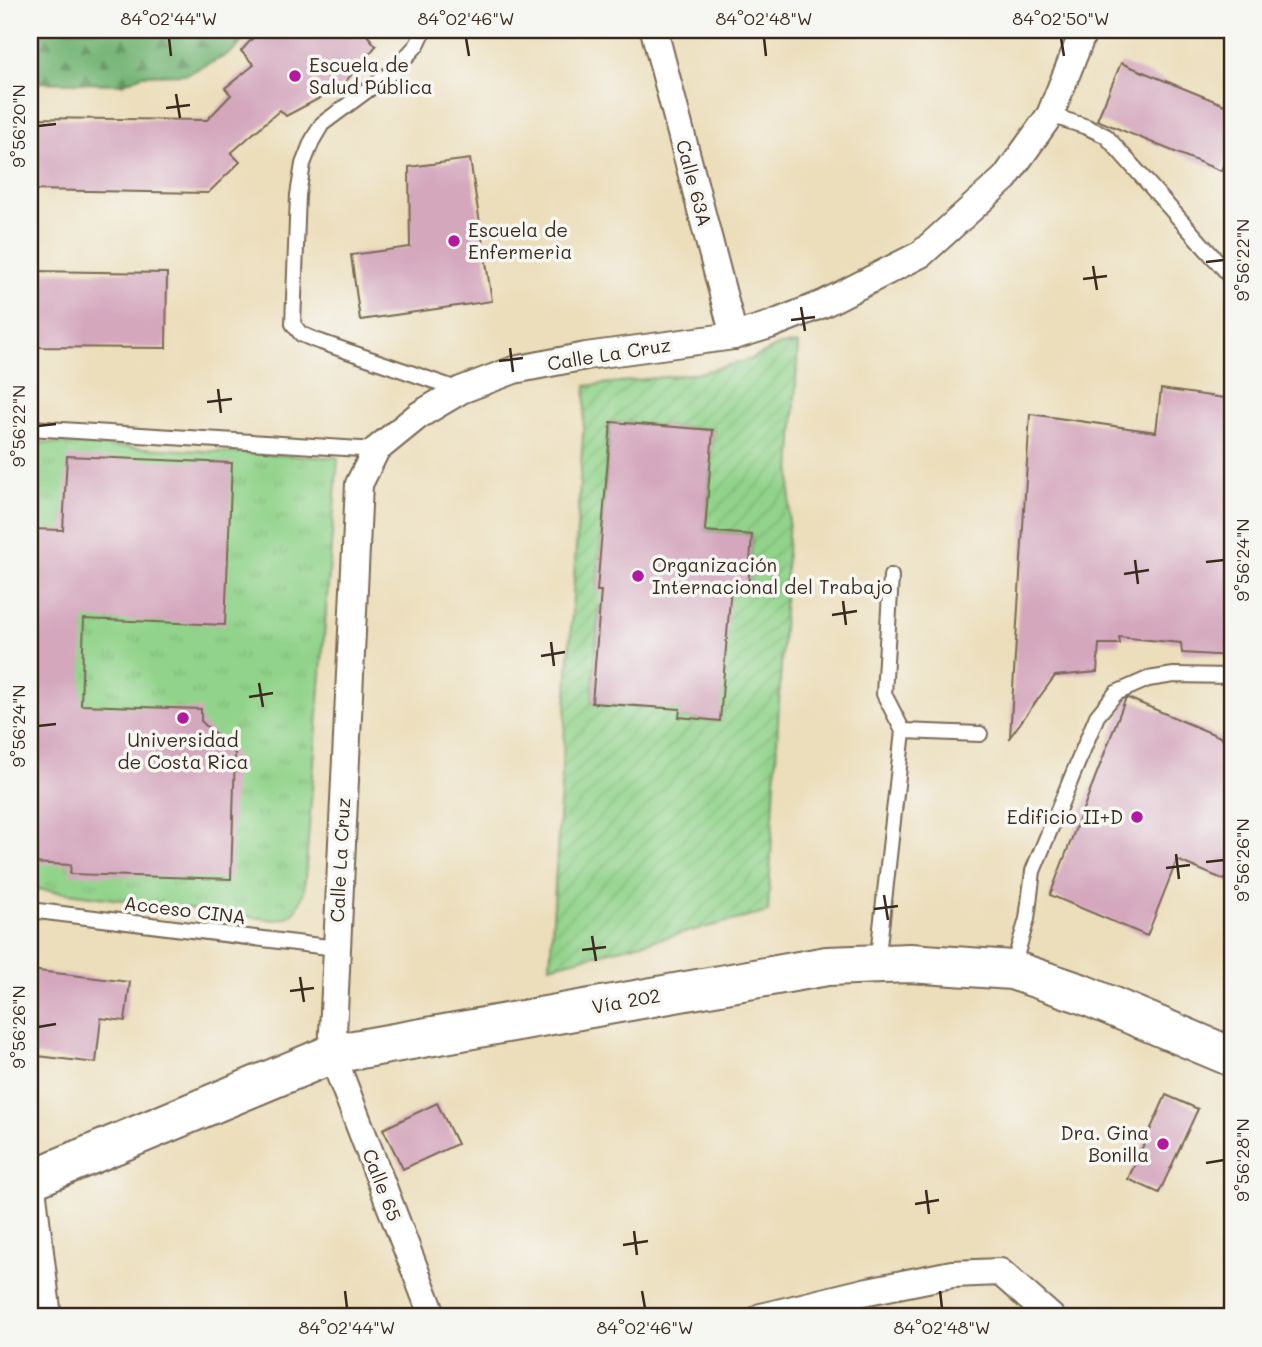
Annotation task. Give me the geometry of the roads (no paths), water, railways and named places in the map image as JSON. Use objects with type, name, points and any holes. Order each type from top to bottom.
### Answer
[{"type":"main road","name":"Vía 202","points":[[30,1180],[332,1054],[827,966],[911,963],[1012,971],[1080,993],[1232,1056]]},
{"type":"street","name":"Calle 63A","points":[[654,30],[734,336]]},
{"type":"street","name":"Calle La Cruz","points":[[332,1054],[359,484],[376,450],[419,415],[461,390],[514,370],[586,355],[734,336],[823,304],[921,254],[1005,178],[1050,115],[1084,30]]},
{"type":"street","name":"Calle 65","points":[[332,1054],[433,1317]]},
{"type":"street","points":[[30,1180],[48,1317]]},
{"type":"street","points":[[761,1317],[940,1277],[1000,1272],[1051,1317]]},
{"type":"lane","points":[[424,30],[417,45],[392,72],[322,124],[312,141],[303,164],[298,195],[293,324],[301,334],[315,340],[461,390]]},
{"type":"lane","points":[[1050,115],[1106,136],[1232,278]]},
{"type":"lane","points":[[30,428],[376,450]]},
{"type":"lane","points":[[877,964],[903,731],[884,694],[891,576]]},
{"type":"lane","points":[[1012,971],[1027,919],[1033,871],[1097,716],[1116,693],[1148,679],[1174,675],[1232,676]]},
{"type":"lane","points":[[903,731],[980,734]]},
{"type":"lane","name":"Acceso CINA","points":[[30,910],[336,948]]},
{"type":"place","name":"Escuela de Salud Pública","points":[[295,76]]},
{"type":"place","name":"Escuela de Enfermerìa","points":[[454,241]]},
{"type":"place","name":"Organización Internacional del Trabajo","points":[[638,576]]},
{"type":"place","name":"Universidad de Costa Rica","points":[[183,718]]},
{"type":"place","name":"Edificio II+D","points":[[1137,817]]},
{"type":"place","name":"Dra. Gina Bonilla","points":[[1163,1144]]}]
